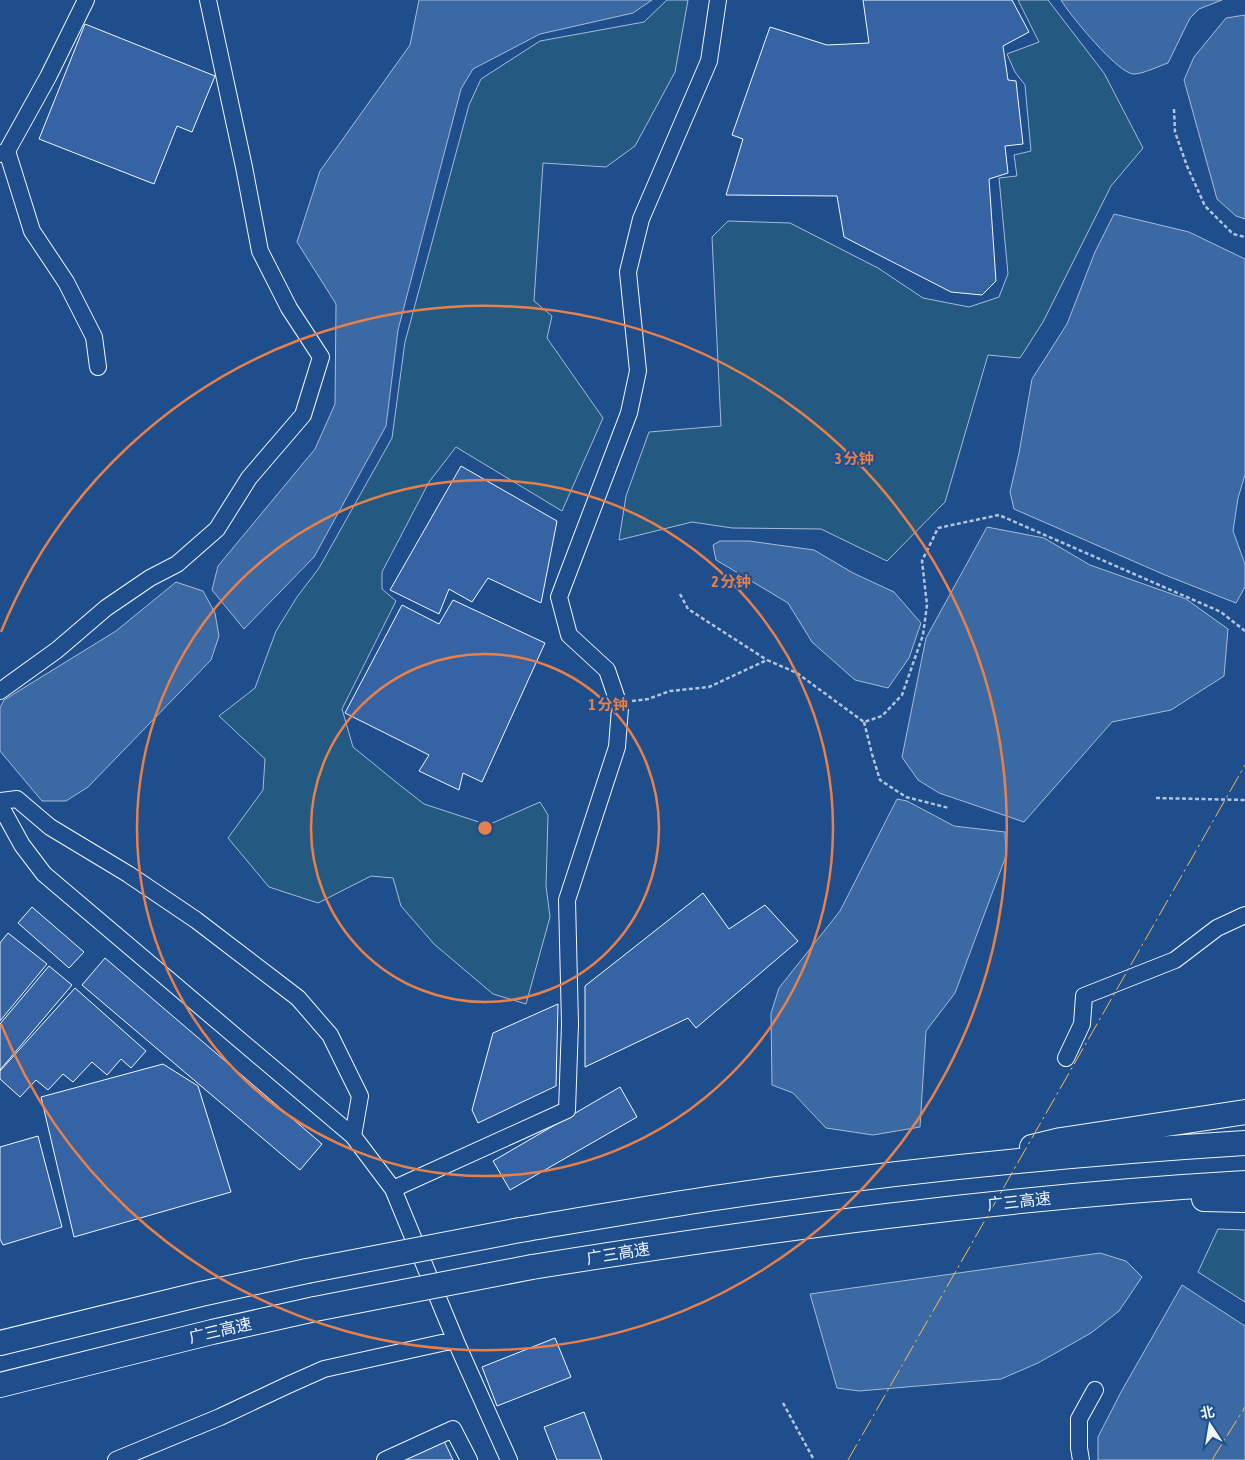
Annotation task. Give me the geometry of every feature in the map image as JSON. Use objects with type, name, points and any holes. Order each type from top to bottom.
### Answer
[{"type":"highway","points":[[928,1170],[1061,1140],[1245,1112]]},
{"type":"highway","points":[[0,1343],[307,1271],[520,1230],[771,1190],[928,1170],[1029,1159],[1245,1143]]},
{"type":"highway","name":"广三高速","points":[[0,1385],[212,1332],[315,1309],[532,1268],[787,1228],[916,1212],[1043,1198],[1245,1183]]},
{"type":"highway","points":[[1043,1198],[1245,1200]]},
{"type":"street","points":[[86,0],[48,77],[3,153],[32,231],[66,282],[94,337],[98,367]]},
{"type":"street","points":[[0,691],[56,650],[106,608],[150,578],[177,564],[217,528],[249,478],[303,416],[321,357],[289,308],[260,251],[208,0]]},
{"type":"street","points":[[393,1189],[567,1110],[570,1024],[567,900],[617,747],[620,708],[607,670],[569,635],[559,597],[630,413],[638,371],[628,272],[641,219],[709,61],[718,0]]},
{"type":"street","points":[[0,801],[17,798],[50,828],[128,874],[196,920],[298,998],[330,1035],[360,1096],[353,1136]]},
{"type":"street","points":[[0,805],[22,845],[44,874],[353,1136],[393,1189],[455,1340],[509,1460]]},
{"type":"street","points":[[1066,1058],[1082,1024],[1084,996],[1175,960],[1217,928],[1245,915]]},
{"type":"street","points":[[116,1460],[220,1417],[324,1369],[455,1340]]},
{"type":"street","points":[[1081,1460],[1079,1419],[1094,1390]]},
{"type":"street","points":[[385,1460],[453,1429],[469,1460]]},
{"type":"path","points":[[1174,109],[1175,132],[1187,166],[1205,206],[1233,234],[1245,237]]},
{"type":"path","points":[[864,722],[882,716],[902,695],[922,635],[926,613],[927,605],[922,561],[938,528],[999,515],[1221,612],[1245,631]]},
{"type":"path","points":[[680,594],[688,609],[767,660],[797,673],[864,722],[880,780],[906,797],[949,808]]},
{"type":"path","points":[[618,703],[648,699],[670,691],[709,687],[767,660]]},
{"type":"path","points":[[1156,798],[1245,800]]},
{"type":"path","points":[[783,1403],[814,1460]]},
{"type":"shaded area","points":[[419,0],[652,0],[633,13],[540,34],[473,69],[461,89],[398,330],[386,426],[314,557],[244,629],[212,590],[218,566],[315,449],[335,404],[336,304],[297,242],[320,171],[410,45]]},
{"type":"shaded area","points":[[667,0],[688,0],[675,72],[635,146],[606,167],[543,163],[534,301],[552,316],[547,338],[603,418],[562,511],[456,447],[429,482],[382,572],[382,589],[396,601],[342,709],[353,747],[424,804],[488,825],[540,802],[548,815],[546,886],[550,917],[526,1004],[493,994],[434,944],[401,906],[393,878],[371,876],[318,903],[269,887],[228,838],[263,790],[265,759],[219,716],[255,688],[276,631],[297,597],[319,568],[392,438],[405,342],[469,105],[481,79],[540,41],[644,22]]},
{"type":"shaded area","points":[[1018,0],[1048,0],[1104,73],[1143,148],[1111,186],[1043,322],[1020,358],[988,355],[945,502],[887,561],[821,529],[732,528],[692,522],[619,540],[626,496],[649,432],[721,426],[712,237],[728,221],[790,223],[878,268],[923,298],[969,307],[999,297],[1008,274],[999,178],[1017,176],[1014,155],[1031,151],[1025,85],[1015,72],[1007,54],[1039,42]]},
{"type":"shaded area","points":[[1061,0],[1222,0],[1199,9],[1190,18],[1168,63],[1134,74],[1127,72],[1106,55]]},
{"type":"shaded area","points":[[1245,15],[1245,219],[1236,216],[1217,199],[1184,80],[1194,57],[1226,18]]},
{"type":"shaded area","points":[[1114,214],[1189,232],[1245,259],[1245,475],[1238,498],[1233,531],[1245,564],[1245,587],[1236,603],[1165,575],[1014,509],[1010,492],[1032,379],[1067,324],[1095,252]]},
{"type":"shaded area","points":[[987,527],[1044,538],[1090,565],[1186,599],[1228,629],[1224,676],[1171,710],[1112,722],[1024,822],[939,793],[918,780],[902,757],[926,638]]},
{"type":"shaded area","points":[[720,541],[749,541],[814,550],[853,573],[894,592],[921,623],[909,658],[888,688],[855,680],[812,642],[788,603],[716,560],[713,545]]},
{"type":"shaded area","points":[[176,582],[203,591],[215,613],[219,636],[211,660],[88,787],[66,801],[42,801],[0,751],[0,708],[4,700],[116,631]]},
{"type":"shaded area","points":[[897,799],[907,801],[954,826],[1005,832],[1006,856],[955,993],[926,1031],[920,1127],[873,1135],[826,1128],[793,1093],[772,1085],[771,1013],[779,988],[840,911]]},
{"type":"shaded area","points":[[1218,1229],[1245,1230],[1245,1302],[1198,1272]]},
{"type":"shaded area","points":[[1100,1253],[1126,1261],[1142,1277],[1119,1311],[1091,1333],[1038,1363],[1001,1379],[859,1391],[837,1388],[810,1294]]},
{"type":"shaded area","points":[[1182,1285],[1245,1326],[1245,1460],[1098,1460],[1098,1437],[1121,1392]]},
{"type":"building","points":[[863,0],[1012,0],[1029,32],[1003,46],[1008,80],[1016,81],[1023,144],[1005,146],[1008,173],[989,179],[996,281],[982,295],[951,292],[844,237],[837,196],[726,195],[743,139],[732,135],[770,27],[827,45],[869,43]]},
{"type":"building","points":[[85,24],[215,76],[192,132],[177,126],[154,184],[39,139]]},
{"type":"building","points":[[461,466],[557,521],[541,603],[488,578],[472,602],[449,589],[439,614],[390,590]]},
{"type":"building","points":[[453,600],[545,643],[482,782],[463,773],[459,790],[419,771],[429,755],[345,713],[402,605],[439,624]]},
{"type":"building","points":[[703,893],[729,929],[765,905],[798,941],[696,1028],[688,1018],[585,1067],[585,986]]},
{"type":"building","points":[[32,907],[84,952],[69,968],[18,923]]},
{"type":"building","points":[[8,933],[47,964],[0,1021],[0,943]]},
{"type":"building","points":[[105,958],[322,1144],[300,1170],[82,985]]},
{"type":"building","points":[[49,966],[72,985],[0,1070],[0,1024]]},
{"type":"building","points":[[75,988],[146,1051],[131,1068],[121,1059],[107,1075],[92,1062],[73,1082],[63,1074],[48,1090],[36,1080],[20,1097],[0,1079],[0,1071]]},
{"type":"building","points":[[558,1004],[556,1086],[478,1123],[472,1110],[493,1033]]},
{"type":"building","points":[[163,1064],[198,1086],[231,1192],[74,1237],[41,1097]]},
{"type":"building","points":[[620,1087],[637,1117],[510,1190],[493,1161]]},
{"type":"building","points":[[38,1136],[62,1227],[3,1245],[0,1239],[0,1147]]},
{"type":"building","points":[[555,1338],[571,1377],[497,1406],[482,1367]]},
{"type":"building","points":[[584,1412],[602,1460],[557,1460],[544,1427]]},
{"type":"building","points":[[444,1441],[453,1460],[402,1460]]},
{"type":"power","points":[[848,1460],[1245,765]]},
{"type":"power","points":[[1212,1460],[1245,1407]]}]
